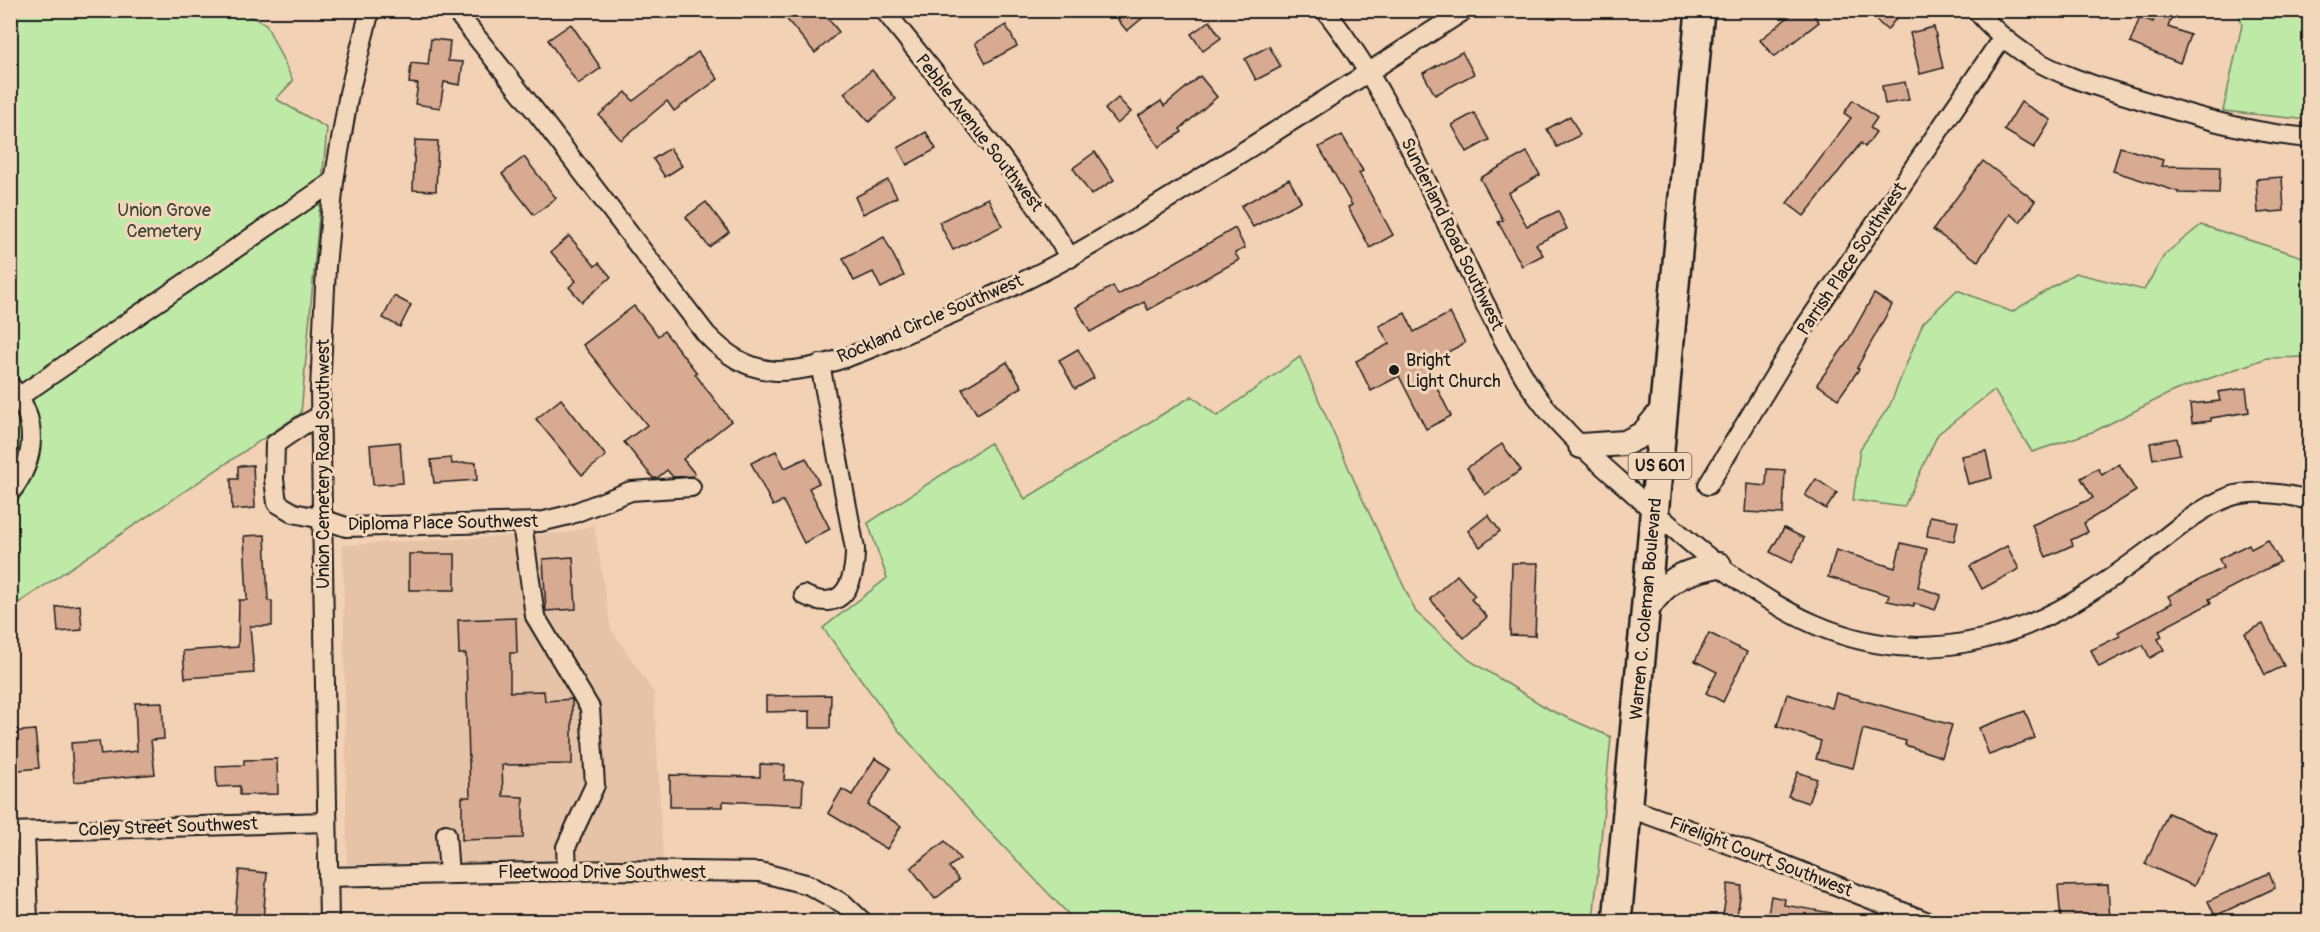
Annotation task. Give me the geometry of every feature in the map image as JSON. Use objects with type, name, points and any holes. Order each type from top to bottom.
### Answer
[{"type":"highway","name":"Warren C. Coleman Boulevard","points":[[1617,921],[1656,513],[1700,10]]},
{"type":"main road","points":[[1581,446],[1625,443],[1643,435],[1665,407]]},
{"type":"main road","points":[[1646,610],[1658,592],[1680,575],[1719,565]]},
{"type":"street","name":"Union Cemetery Road Southwest","points":[[329,921],[320,416],[326,267],[334,181],[349,93],[370,10]]},
{"type":"street","name":"Rockland Circle Southwest","points":[[455,10],[706,334],[722,351],[760,369],[797,370],[872,347],[988,299],[1070,258],[1369,73],[1466,10]]},
{"type":"street","name":"Pebble Avenue Southwest","points":[[884,10],[1006,166],[1051,227],[1070,258]]},
{"type":"street","name":"Sunderland Road Southwest","points":[[1325,10],[1369,73],[1422,169],[1502,338],[1548,412],[1581,446],[1719,565],[1770,603],[1807,622],[1851,638],[1881,645],[1931,648],[1984,638],[2024,626],[2070,605],[2120,572],[2200,512],[2230,497],[2242,494],[2287,494],[2310,500]]},
{"type":"street","points":[[1976,10],[2003,37],[2029,56],[2084,82],[2221,125],[2283,136],[2310,138]]},
{"type":"street","name":"Parrish Place Southwest","points":[[1708,485],[1800,333],[2003,37]]},
{"type":"street","points":[[10,493],[23,477],[31,450],[30,422],[15,390],[334,181]]},
{"type":"street","points":[[804,595],[816,601],[826,602],[836,598],[845,592],[855,571],[855,549],[820,364]]},
{"type":"street","name":"Diploma Place Southwest","points":[[320,416],[275,444],[274,479],[277,503],[294,513],[346,527],[540,522],[569,515],[631,491],[691,487]]},
{"type":"street","points":[[522,523],[535,616],[590,708],[595,785],[566,847],[567,871]]},
{"type":"street","name":"Firelight Court Southwest","points":[[1627,807],[1775,861],[1928,921]]},
{"type":"street","name":"Coley Street Southwest","points":[[18,832],[326,822]]},
{"type":"street","points":[[18,832],[28,921]]},
{"type":"street","points":[[446,834],[449,874]]},
{"type":"street","name":"Fleetwood Drive Southwest","points":[[328,877],[567,871],[760,872],[809,885],[844,904],[863,921]]},
{"type":"path","points":[[2310,21],[2305,29],[2310,63]]},
{"type":"shaded area","points":[[594,525],[611,629],[654,693],[663,862],[347,864],[343,545],[566,533]]},
{"type":"green space","name":"Union Grove Cemetery","points":[[24,10],[238,11],[266,24],[293,81],[276,99],[327,128],[301,413],[11,608],[11,21]]},
{"type":"green space","points":[[2238,11],[2309,11],[2309,120],[2223,111],[2242,25]]},
{"type":"green space","points":[[2201,225],[2309,259],[2309,357],[2267,358],[2174,391],[2095,431],[2032,452],[1994,390],[1938,434],[1904,507],[1853,500],[1860,449],[1890,405],[1923,323],[1957,290],[2012,312],[2075,273],[2144,290],[2165,254]]},
{"type":"green space","points":[[1300,357],[1361,496],[1416,612],[1469,660],[1550,710],[1611,737],[1593,921],[1075,921],[978,820],[899,731],[823,628],[887,578],[868,523],[990,443],[1025,499],[1192,396],[1217,416]]},
{"type":"building","points":[[779,10],[821,10],[839,32],[815,53]]},
{"type":"building","points":[[1129,10],[1152,10],[1127,31],[1118,20]]},
{"type":"building","points":[[1797,10],[1810,10],[1819,22],[1774,57],[1760,40]]},
{"type":"building","points":[[1865,10],[1903,10],[1887,30]]},
{"type":"building","points":[[2156,13],[2171,19],[2168,27],[2190,35],[2180,63],[2130,43],[2140,17],[2153,22]]},
{"type":"building","points":[[1210,21],[1221,38],[1203,51],[1191,34]]},
{"type":"building","points":[[571,24],[601,68],[578,84],[548,40]]},
{"type":"building","points":[[1006,25],[1017,46],[986,63],[975,43]]},
{"type":"building","points":[[1934,27],[1943,68],[1920,74],[1910,33]]},
{"type":"building","points":[[431,39],[450,41],[448,61],[463,62],[460,85],[444,82],[440,108],[415,104],[418,84],[409,83],[411,63],[428,65]]},
{"type":"building","points":[[1269,46],[1281,67],[1256,80],[1245,59]]},
{"type":"building","points":[[698,52],[718,79],[674,111],[667,101],[621,140],[599,115],[626,92],[633,101]]},
{"type":"building","points":[[1462,52],[1474,74],[1435,95],[1423,73]]},
{"type":"building","points":[[872,70],[896,99],[869,122],[844,93]]},
{"type":"building","points":[[1200,76],[1217,97],[1180,129],[1182,132],[1159,147],[1138,116],[1161,101],[1164,106]]},
{"type":"building","points":[[1905,82],[1909,100],[1885,104],[1882,86]]},
{"type":"building","points":[[1118,98],[1131,112],[1117,124],[1105,109]]},
{"type":"building","points":[[1853,100],[1877,118],[1870,128],[1876,132],[1865,147],[1861,143],[1804,216],[1787,203],[1851,118],[1844,113]]},
{"type":"building","points":[[2021,102],[2051,120],[2034,148],[2004,130]]},
{"type":"building","points":[[1474,113],[1489,140],[1467,152],[1452,125]]},
{"type":"building","points":[[1570,116],[1580,135],[1557,147],[1547,129]]},
{"type":"building","points":[[926,132],[936,149],[907,165],[898,148]]},
{"type":"building","points":[[1342,135],[1363,171],[1359,173],[1393,235],[1370,248],[1348,207],[1352,205],[1319,147]]},
{"type":"building","points":[[415,140],[438,141],[436,191],[413,190]]},
{"type":"building","points":[[2120,147],[2163,160],[2161,166],[2220,167],[2219,194],[2179,193],[2113,171]]},
{"type":"building","points":[[670,148],[682,166],[665,177],[653,159]]},
{"type":"building","points":[[1095,152],[1114,180],[1091,195],[1073,168]]},
{"type":"building","points":[[1527,152],[1540,175],[1508,193],[1527,226],[1558,211],[1567,229],[1536,244],[1543,255],[1522,266],[1498,222],[1503,220],[1480,178]]},
{"type":"building","points":[[524,157],[556,198],[534,215],[502,174]]},
{"type":"building","points":[[1983,161],[2035,201],[2020,222],[2010,214],[1978,261],[1933,230]]},
{"type":"building","points":[[2282,177],[2284,211],[2258,213],[2256,179]]},
{"type":"building","points":[[1289,179],[1301,201],[1253,227],[1241,206]]},
{"type":"building","points":[[888,180],[897,197],[863,214],[855,197]]},
{"type":"building","points":[[988,198],[1002,226],[953,250],[939,222]]},
{"type":"building","points":[[706,202],[729,232],[709,247],[686,217]]},
{"type":"building","points":[[1235,228],[1245,248],[1235,253],[1239,260],[1148,310],[1144,302],[1090,332],[1076,307],[1113,286],[1118,295]]},
{"type":"building","points":[[569,236],[595,266],[599,263],[611,277],[582,302],[569,287],[576,281],[551,252]]},
{"type":"building","points":[[884,237],[904,276],[881,288],[873,272],[854,281],[843,258]]},
{"type":"building","points":[[1874,294],[1892,305],[1857,368],[1859,369],[1838,399],[1817,384],[1846,344]]},
{"type":"building","points":[[394,296],[411,305],[400,327],[383,318]]},
{"type":"building","points":[[634,306],[658,336],[664,331],[731,421],[683,459],[695,474],[693,476],[673,477],[667,470],[657,478],[653,478],[624,442],[647,425],[583,345]]},
{"type":"building","name":"Bright Light Church","points":[[1405,313],[1414,332],[1450,313],[1465,343],[1425,364],[1451,416],[1426,429],[1399,376],[1371,391],[1356,361],[1389,344],[1379,326]]},
{"type":"building","points":[[1078,349],[1094,378],[1075,389],[1059,360]]},
{"type":"building","points":[[1007,362],[1022,387],[977,414],[962,389]]},
{"type":"building","points":[[2246,388],[2249,412],[2192,423],[2190,404],[2220,401],[2218,392]]},
{"type":"building","points":[[561,399],[606,456],[582,475],[536,419]]},
{"type":"building","points":[[2177,438],[2180,454],[2153,459],[2150,443]]},
{"type":"building","points":[[400,442],[403,483],[373,485],[370,445]]},
{"type":"building","points":[[1502,444],[1521,470],[1485,495],[1467,468]]},
{"type":"building","points":[[776,451],[785,468],[806,458],[819,483],[809,488],[830,529],[804,543],[783,501],[773,506],[751,463]]},
{"type":"building","points":[[1986,451],[1992,478],[1968,484],[1961,456]]},
{"type":"building","points":[[451,458],[452,464],[476,462],[477,480],[434,483],[431,460]]},
{"type":"building","points":[[2119,464],[2136,491],[2084,523],[2088,532],[2071,540],[2073,545],[2046,557],[2032,525],[2093,498],[2081,478],[2098,468],[2102,475]]},
{"type":"building","points":[[253,465],[255,508],[232,510],[231,479],[238,479],[238,466]]},
{"type":"building","points":[[1767,469],[1785,470],[1783,514],[1745,512],[1747,484],[1766,486]]},
{"type":"building","points":[[1816,479],[1837,493],[1826,509],[1805,495]]},
{"type":"building","points":[[1488,515],[1500,531],[1480,547],[1468,531]]},
{"type":"building","points":[[1930,516],[1958,521],[1954,541],[1927,536]]},
{"type":"building","points":[[1784,528],[1804,538],[1792,563],[1770,552]]},
{"type":"building","points":[[265,535],[268,601],[272,601],[272,626],[250,626],[254,673],[185,678],[183,651],[238,647],[239,600],[247,600],[244,536]]},
{"type":"building","points":[[2268,540],[2280,562],[2209,599],[2211,603],[2159,630],[2162,637],[2158,639],[2164,650],[2150,658],[2143,645],[2099,667],[2091,650],[2120,636],[2118,632],[2172,603],[2168,596],[2223,568],[2219,559],[2249,544],[2251,549]]},
{"type":"building","points":[[1901,543],[1927,549],[1918,587],[1941,595],[1935,610],[1914,603],[1914,606],[1887,601],[1889,595],[1828,577],[1836,550],[1895,568]]},
{"type":"building","points":[[2007,546],[2019,569],[1982,589],[1970,566]]},
{"type":"building","points":[[409,554],[455,554],[455,590],[409,590]]},
{"type":"building","points":[[573,557],[576,609],[546,611],[543,559]]},
{"type":"building","points":[[1512,563],[1538,563],[1535,636],[1510,635]]},
{"type":"building","points":[[1457,575],[1475,596],[1471,599],[1487,617],[1464,638],[1430,599]]},
{"type":"building","points":[[80,605],[82,630],[58,632],[56,607]]},
{"type":"building","points":[[516,618],[517,653],[510,653],[510,692],[544,691],[545,701],[572,699],[572,764],[502,765],[503,796],[523,797],[523,838],[462,840],[462,797],[470,797],[466,654],[459,654],[458,620]]},
{"type":"building","points":[[2263,624],[2284,666],[2265,675],[2245,633]]},
{"type":"building","points":[[1709,633],[1747,652],[1723,702],[1706,693],[1717,672],[1695,661]]},
{"type":"building","points":[[1836,693],[1952,725],[1942,757],[1905,745],[1906,741],[1863,729],[1853,768],[1816,759],[1821,741],[1777,726],[1787,694],[1832,708]]},
{"type":"building","points":[[831,695],[830,728],[810,728],[810,711],[766,712],[766,696]]},
{"type":"building","points":[[162,702],[164,739],[151,740],[155,774],[74,782],[71,743],[99,741],[101,755],[137,751],[135,703]]},
{"type":"building","points":[[2025,711],[2035,738],[1989,755],[1979,728]]},
{"type":"building","points":[[35,730],[39,768],[10,771],[10,732]]},
{"type":"building","points":[[875,758],[891,768],[868,805],[901,826],[887,849],[828,813],[842,789],[852,795]]},
{"type":"building","points":[[277,759],[278,794],[240,795],[240,786],[217,787],[216,766],[244,765],[244,760]]},
{"type":"building","points":[[760,764],[785,765],[784,780],[803,780],[802,805],[723,801],[723,807],[670,807],[670,775],[760,777]]},
{"type":"building","points":[[1798,772],[1817,779],[1808,803],[1788,796]]},
{"type":"building","points":[[2168,813],[2217,835],[2194,886],[2145,864]]},
{"type":"building","points":[[945,841],[960,859],[949,867],[959,880],[935,899],[911,868]]},
{"type":"building","points":[[239,870],[267,873],[263,920],[235,918]]},
{"type":"building","points":[[2269,873],[2275,888],[2215,916],[2208,901]]},
{"type":"building","points":[[1728,884],[1742,886],[1736,921],[1722,921]]},
{"type":"building","points":[[2108,885],[2110,921],[2061,921],[2058,886]]},
{"type":"building","points":[[1771,896],[1785,899],[1784,905],[1832,913],[1831,921],[1767,921]]},
{"type":"place","name":"Bright Light Church","points":[[1394,370]]}]
